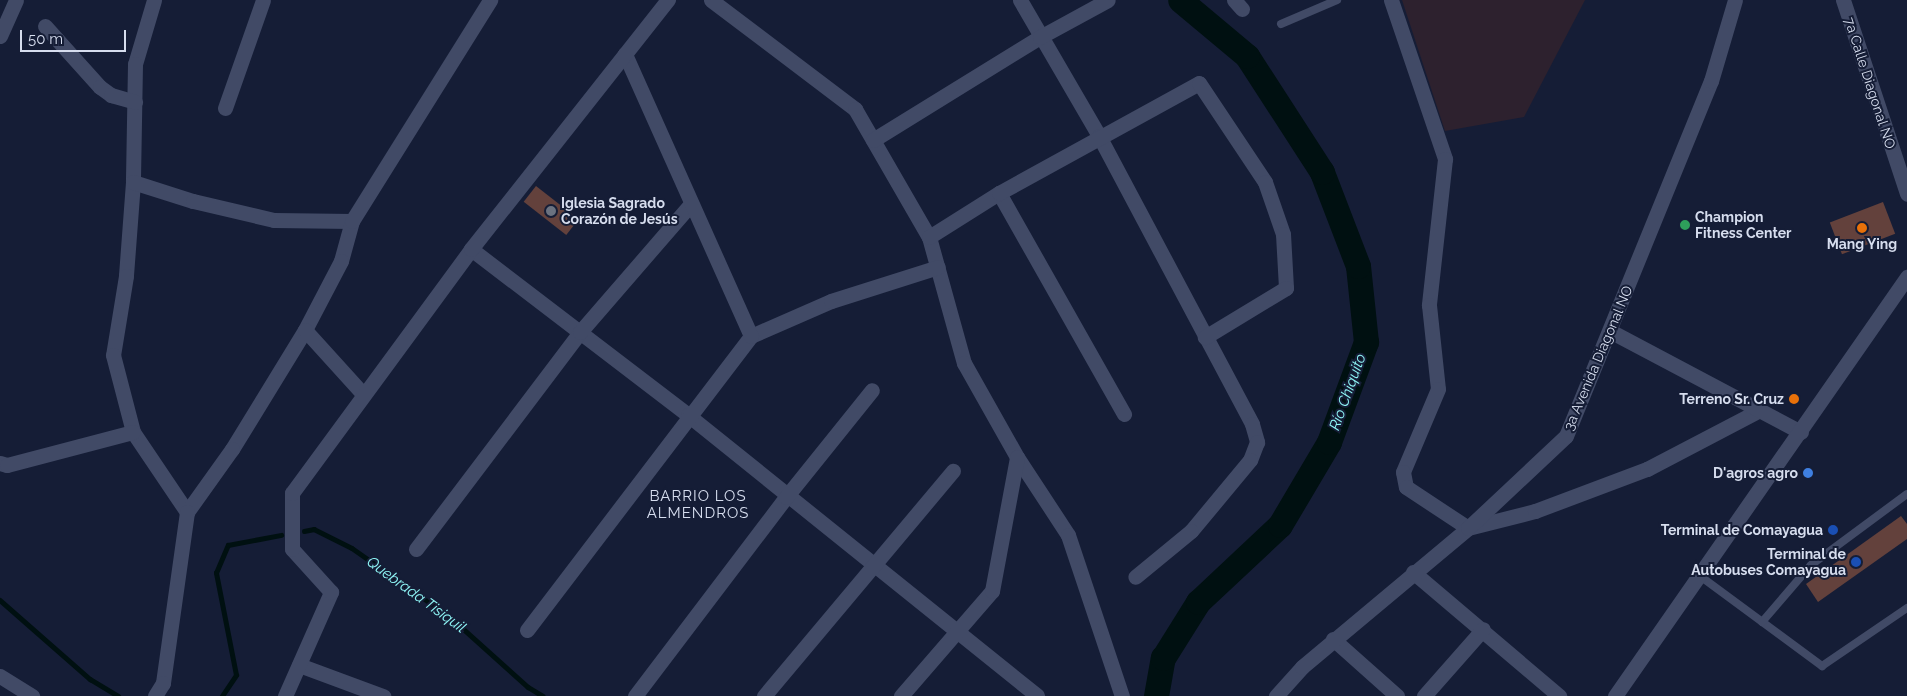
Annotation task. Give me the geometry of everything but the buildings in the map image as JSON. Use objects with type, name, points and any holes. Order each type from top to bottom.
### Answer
[{"type":"street","points":[[0,36],[16,0]]},
{"type":"street","points":[[154,0],[135,64],[133,182],[126,276],[113,355],[133,432],[187,512]]},
{"type":"street","points":[[225,108],[263,0]]},
{"type":"street","points":[[159,690],[187,512],[232,449],[305,330],[342,262],[352,221],[490,0]]},
{"type":"street","points":[[286,696],[331,592],[292,549],[292,493],[471,249],[668,0]]},
{"type":"street","points":[[711,0],[855,109],[929,237],[964,363],[1017,457],[1068,535],[1122,696]]},
{"type":"street","points":[[1020,0],[1099,136],[1252,424],[1257,442],[1250,460],[1191,531],[1135,576]]},
{"type":"street","points":[[873,140],[1040,36],[1108,0]]},
{"type":"street","points":[[1391,0],[1444,158],[1429,305],[1438,389],[1402,481],[1468,528],[1535,511],[1647,469],[1760,410]]},
{"type":"street","name":"3a Avenida Diagonal NO","points":[[1276,696],[1302,667],[1333,639],[1468,528],[1566,436],[1711,81],[1735,0]]},
{"type":"street","name":"7a Calle Diagonal NO","points":[[1843,0],[1907,194]]},
{"type":"street","points":[[45,26],[100,87],[112,95],[135,102]]},
{"type":"street","points":[[625,54],[751,336]]},
{"type":"street","points":[[929,237],[999,193],[1099,136],[1199,83],[1265,182],[1284,234],[1286,288],[1205,337]]},
{"type":"street","points":[[133,182],[193,201],[274,220],[352,221]]},
{"type":"street","points":[[999,193],[1124,414]]},
{"type":"street","points":[[416,549],[580,332],[691,204]]},
{"type":"street","points":[[471,249],[688,415],[786,497],[1037,696]]},
{"type":"street","points":[[526,630],[688,415],[751,336],[831,301],[938,267]]},
{"type":"street","points":[[1615,696],[1903,288],[1907,277]]},
{"type":"street","points":[[305,330],[363,394]]},
{"type":"street","points":[[1610,331],[1801,432]]},
{"type":"street","points":[[635,696],[786,497],[872,390]]},
{"type":"street","points":[[0,463],[7,464],[133,432]]},
{"type":"street","points":[[900,696],[958,633],[992,591],[1017,457]]},
{"type":"street","points":[[764,696],[872,565],[953,472]]},
{"type":"street","points":[[1413,572],[1483,629],[1559,696]]},
{"type":"street","points":[[1424,696],[1483,629]]},
{"type":"street","points":[[1333,639],[1397,696]]},
{"type":"street","points":[[299,665],[383,696]]},
{"type":"street","points":[[0,676],[32,696]]},
{"type":"lane","points":[[1281,24],[1337,0]]},
{"type":"lane","points":[[1762,622],[1811,566],[1907,494]]},
{"type":"lane","points":[[1700,576],[1822,666],[1907,608]]},
{"type":"shaded area","points":[[1402,0],[1585,0],[1524,117],[1445,131]]},
{"type":"waterway","name":"Río Chiquito","points":[[1156,696],[1163,658],[1198,602],[1280,525],[1329,442],[1366,342],[1358,266],[1322,172],[1247,56],[1180,0]]},
{"type":"waterway","name":"Quebrada Tisiquil","points":[[304,531],[314,529],[352,548],[449,616],[528,687],[543,696]]},
{"type":"waterway","name":"Quebrada Tisiquil","points":[[222,696],[236,675],[216,573],[228,545],[281,535]]},
{"type":"waterway","name":"Quebrada Tisiquil","points":[[0,600],[90,679],[118,696]]},
{"type":"place","name":"Iglesia Sagrado Corazón de Jesús","points":[[551,211]]},
{"type":"place","name":"Champion Fitness Center","points":[[1685,225]]},
{"type":"place","name":"Mang Ying","points":[[1862,228]]},
{"type":"place","name":"Terreno Sr. Cruz","points":[[1794,399]]},
{"type":"place","name":"D'agros agro","points":[[1808,473]]},
{"type":"place","name":"Terminal de Comayagua","points":[[1833,530]]},
{"type":"place","name":"Terminal de Autobuses Comayagua","points":[[1856,562]]},
{"type":"district","name":"BARRIO LOS ALMENDROS","points":[[698,504]]}]
